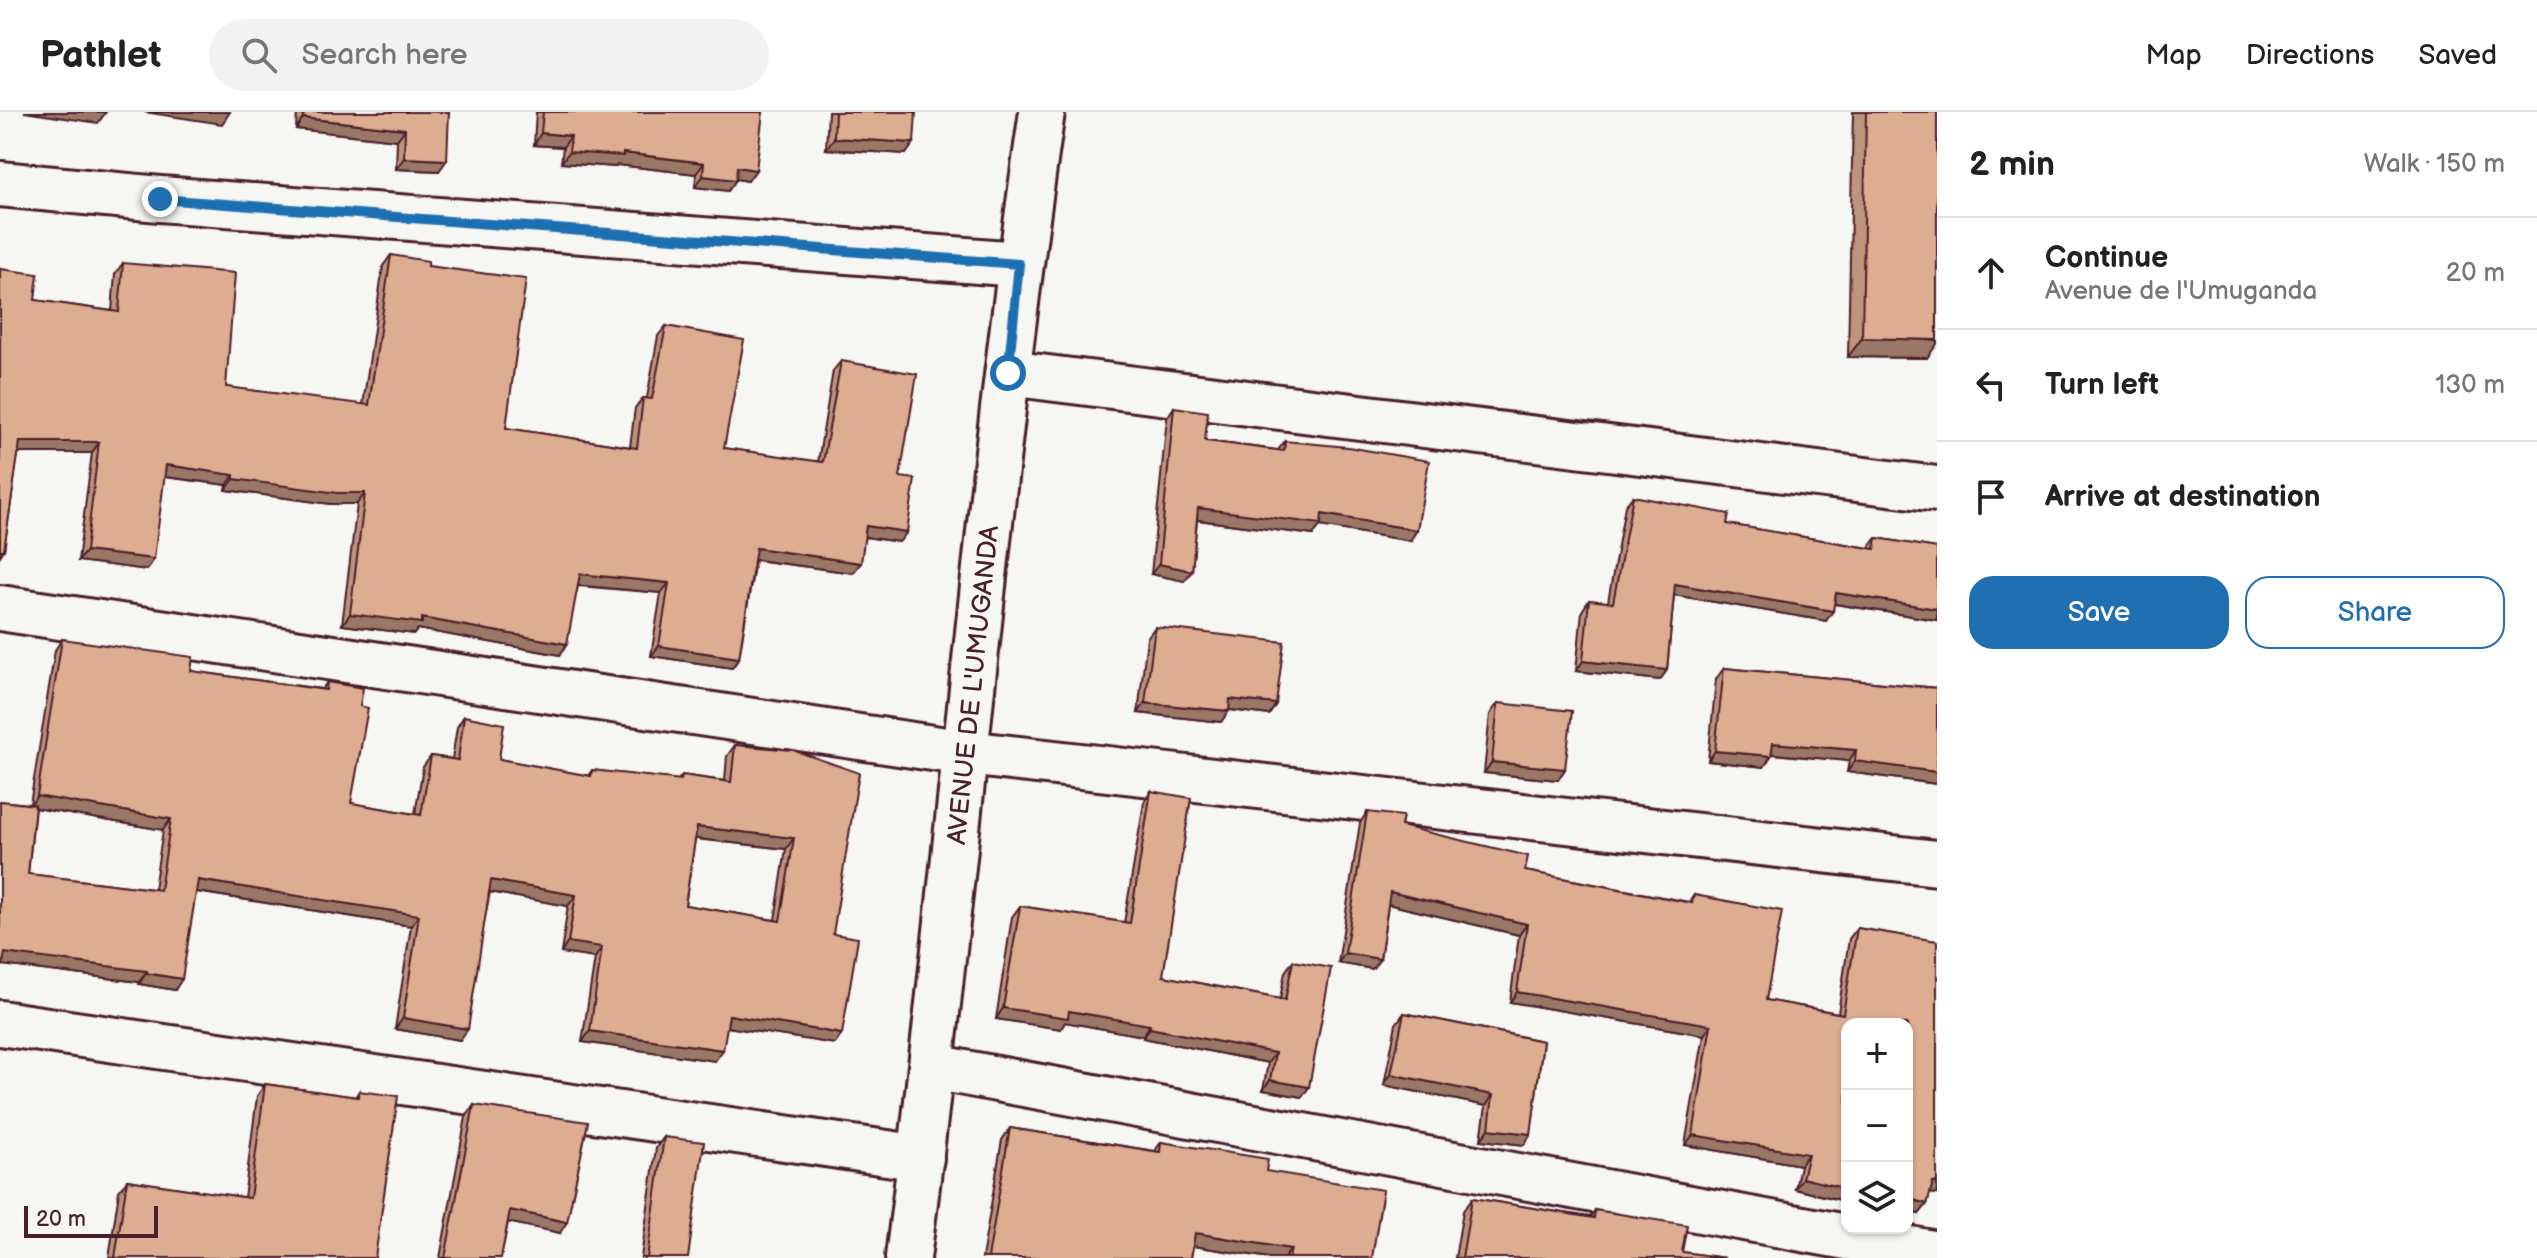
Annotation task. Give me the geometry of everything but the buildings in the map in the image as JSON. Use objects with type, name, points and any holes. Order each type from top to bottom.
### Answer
[{"type":"street","name":"AVENUE DE L'UMUGANDA","points":[[908,1258],[933,1067],[1019,264],[1042,112]]},
{"type":"street","points":[[0,184],[160,199],[1019,264]]},
{"type":"street","points":[[1008,373],[1937,489]]},
{"type":"street","points":[[0,608],[966,753],[1937,863]]},
{"type":"street","points":[[0,1023],[921,1158]]},
{"type":"street","points":[[933,1067],[1937,1254]]},
{"type":"route","points":[[160,199],[1019,264],[1008,373]]}]
